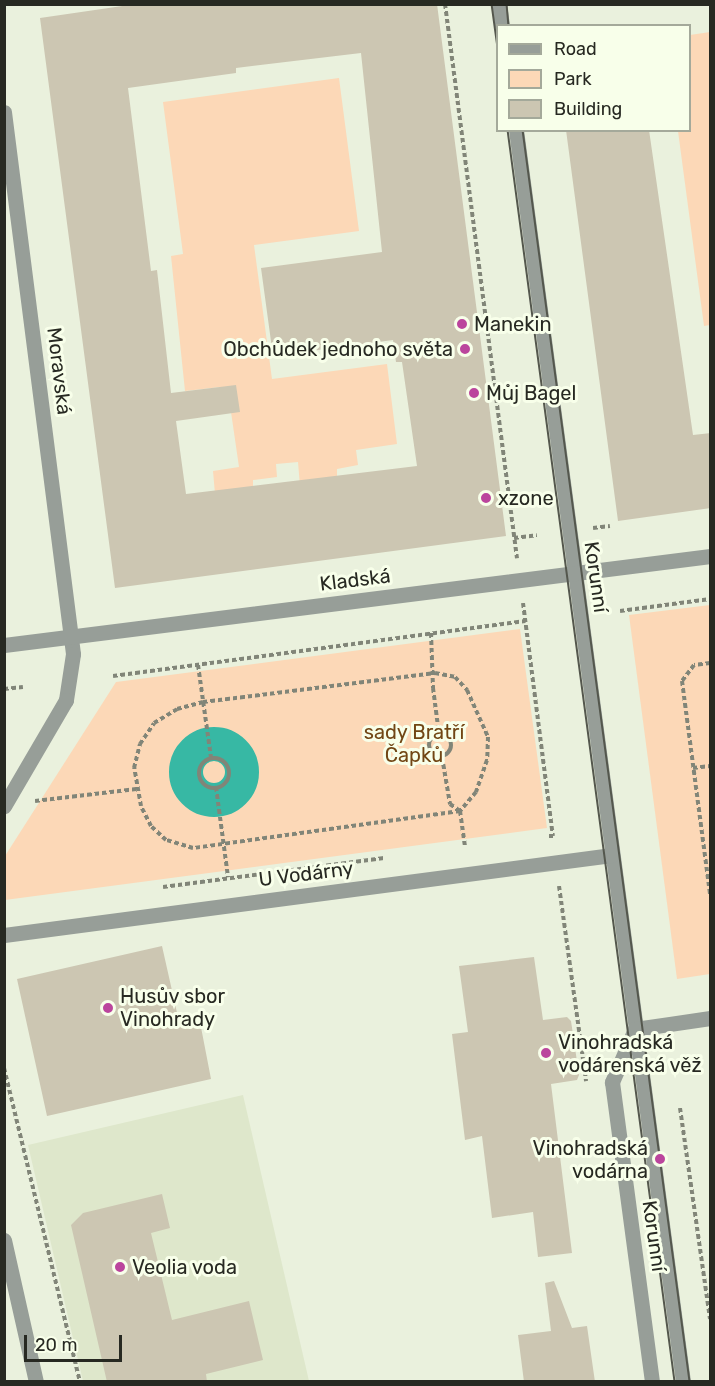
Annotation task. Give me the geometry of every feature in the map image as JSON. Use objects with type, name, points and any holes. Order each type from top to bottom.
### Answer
[{"type":"street","points":[[499,4],[502,24]]},
{"type":"street","name":"Moravská","points":[[4,112],[71,636]]},
{"type":"street","name":"Korunní","points":[[516,132],[682,1382]]},
{"type":"street","name":"Kladská","points":[[4,645],[711,556]]},
{"type":"street","points":[[4,806],[66,700],[72,681],[71,636]]},
{"type":"street","name":"U Vodárny","points":[[4,935],[612,855]]},
{"type":"street","points":[[635,1029],[711,1018]]},
{"type":"street","name":"Korunní","points":[[635,1029],[612,1082],[652,1382]]},
{"type":"street","points":[[4,1240],[36,1382]]},
{"type":"path","points":[[445,4],[518,564]]},
{"type":"path","points":[[474,289],[482,288]]},
{"type":"path","points":[[589,528],[610,526]]},
{"type":"path","points":[[514,538],[537,535]]},
{"type":"path","points":[[522,597],[553,836]]},
{"type":"path","points":[[620,611],[711,599]]},
{"type":"path","points":[[113,675],[525,621]]},
{"type":"path","points":[[431,633],[435,673],[433,688],[439,734],[451,743],[450,751],[442,757],[434,756],[429,748],[432,737],[439,734]]},
{"type":"path","points":[[711,663],[694,665],[682,681],[711,894]]},
{"type":"path","points":[[198,665],[211,758]]},
{"type":"path","points":[[435,673],[455,677],[467,690],[481,715],[488,737],[487,760],[476,792],[460,812],[193,848],[166,840],[151,826],[136,789],[134,768],[138,752],[154,723],[177,710],[203,702],[435,673]]},
{"type":"path","points":[[4,689],[23,687]]},
{"type":"path","points":[[442,757],[450,804],[460,812],[465,848]]},
{"type":"path","points":[[211,758],[225,762],[229,772],[224,783],[216,787],[205,784],[200,774],[202,764],[211,758]]},
{"type":"path","points":[[693,768],[711,766]]},
{"type":"path","points":[[216,787],[228,878]]},
{"type":"path","points":[[31,801],[136,789]]},
{"type":"path","points":[[559,885],[586,1084]]},
{"type":"path","points":[[4,1068],[80,1382]]},
{"type":"path","points":[[680,1108],[711,1319]]},
{"type":"shaded area","points":[[243,1095],[309,1381],[83,1381],[28,1145]]},
{"type":"green space","points":[[710,32],[710,325],[704,326],[678,132],[691,132],[691,35]]},
{"type":"green space","points":[[339,78],[359,231],[254,245],[272,379],[387,364],[397,444],[356,450],[358,465],[337,469],[337,476],[300,486],[298,462],[276,464],[277,477],[253,480],[253,487],[215,494],[213,471],[239,467],[231,412],[223,413],[220,387],[185,391],[171,256],[183,254],[163,102]]},
{"type":"green space","points":[[710,605],[710,974],[677,979],[629,615]]},
{"type":"green space","name":"sady Bratří Čapků","points":[[520,629],[547,828],[5,900],[5,856],[116,682]]},
{"type":"building","points":[[136,4],[437,4],[506,536],[115,588],[40,18]],"holes":[[[361,53],[382,252],[261,268],[273,356],[393,340],[396,362],[402,362],[417,466],[186,494],[176,421],[240,412],[236,385],[171,393],[157,270],[151,271],[128,88],[236,73],[236,68]]]},
{"type":"building","points":[[566,132],[649,132],[693,435],[711,433],[711,508],[618,521]]},
{"type":"building","points":[[162,946],[180,1026],[200,1022],[211,1079],[47,1116],[17,979]]},
{"type":"building","points":[[534,957],[543,1020],[567,1017],[571,1021],[579,1075],[577,1080],[551,1084],[572,1253],[538,1257],[533,1212],[492,1218],[482,1136],[465,1140],[452,1034],[468,1032],[459,966]]},
{"type":"building","name":"Veolia voda","points":[[162,1194],[170,1228],[151,1233],[172,1320],[249,1301],[263,1360],[206,1374],[207,1382],[107,1382],[71,1225],[83,1213]]},
{"type":"building","points":[[554,1281],[572,1328],[587,1326],[595,1382],[524,1382],[518,1335],[551,1331],[545,1283]]},
{"type":"waterway","points":[[214,744],[225,746],[234,752],[240,761],[242,772],[240,783],[234,792],[225,798],[214,800],[203,798],[194,792],[188,783],[186,772],[188,761],[194,752],[203,746],[214,744]]},
{"type":"tram line","points":[[492,4],[496,33]]},
{"type":"tram line","points":[[507,4],[509,24]]},
{"type":"tram line","points":[[508,132],[675,1382]]},
{"type":"tram line","points":[[523,132],[690,1382]]},
{"type":"place","name":"Manekin","points":[[462,324]]},
{"type":"place","name":"Obchůdek jednoho světa","points":[[465,349]]},
{"type":"place","name":"Můj Bagel","points":[[474,393]]},
{"type":"place","name":"xzone","points":[[486,498]]},
{"type":"place","name":"Husův sbor Vinohrady","points":[[108,1008]]},
{"type":"place","name":"Vinohradská vodárenská věž","points":[[546,1053]]},
{"type":"place","name":"Vinohradská vodárna","points":[[660,1159]]},
{"type":"place","name":"Veolia voda","points":[[120,1267]]}]
